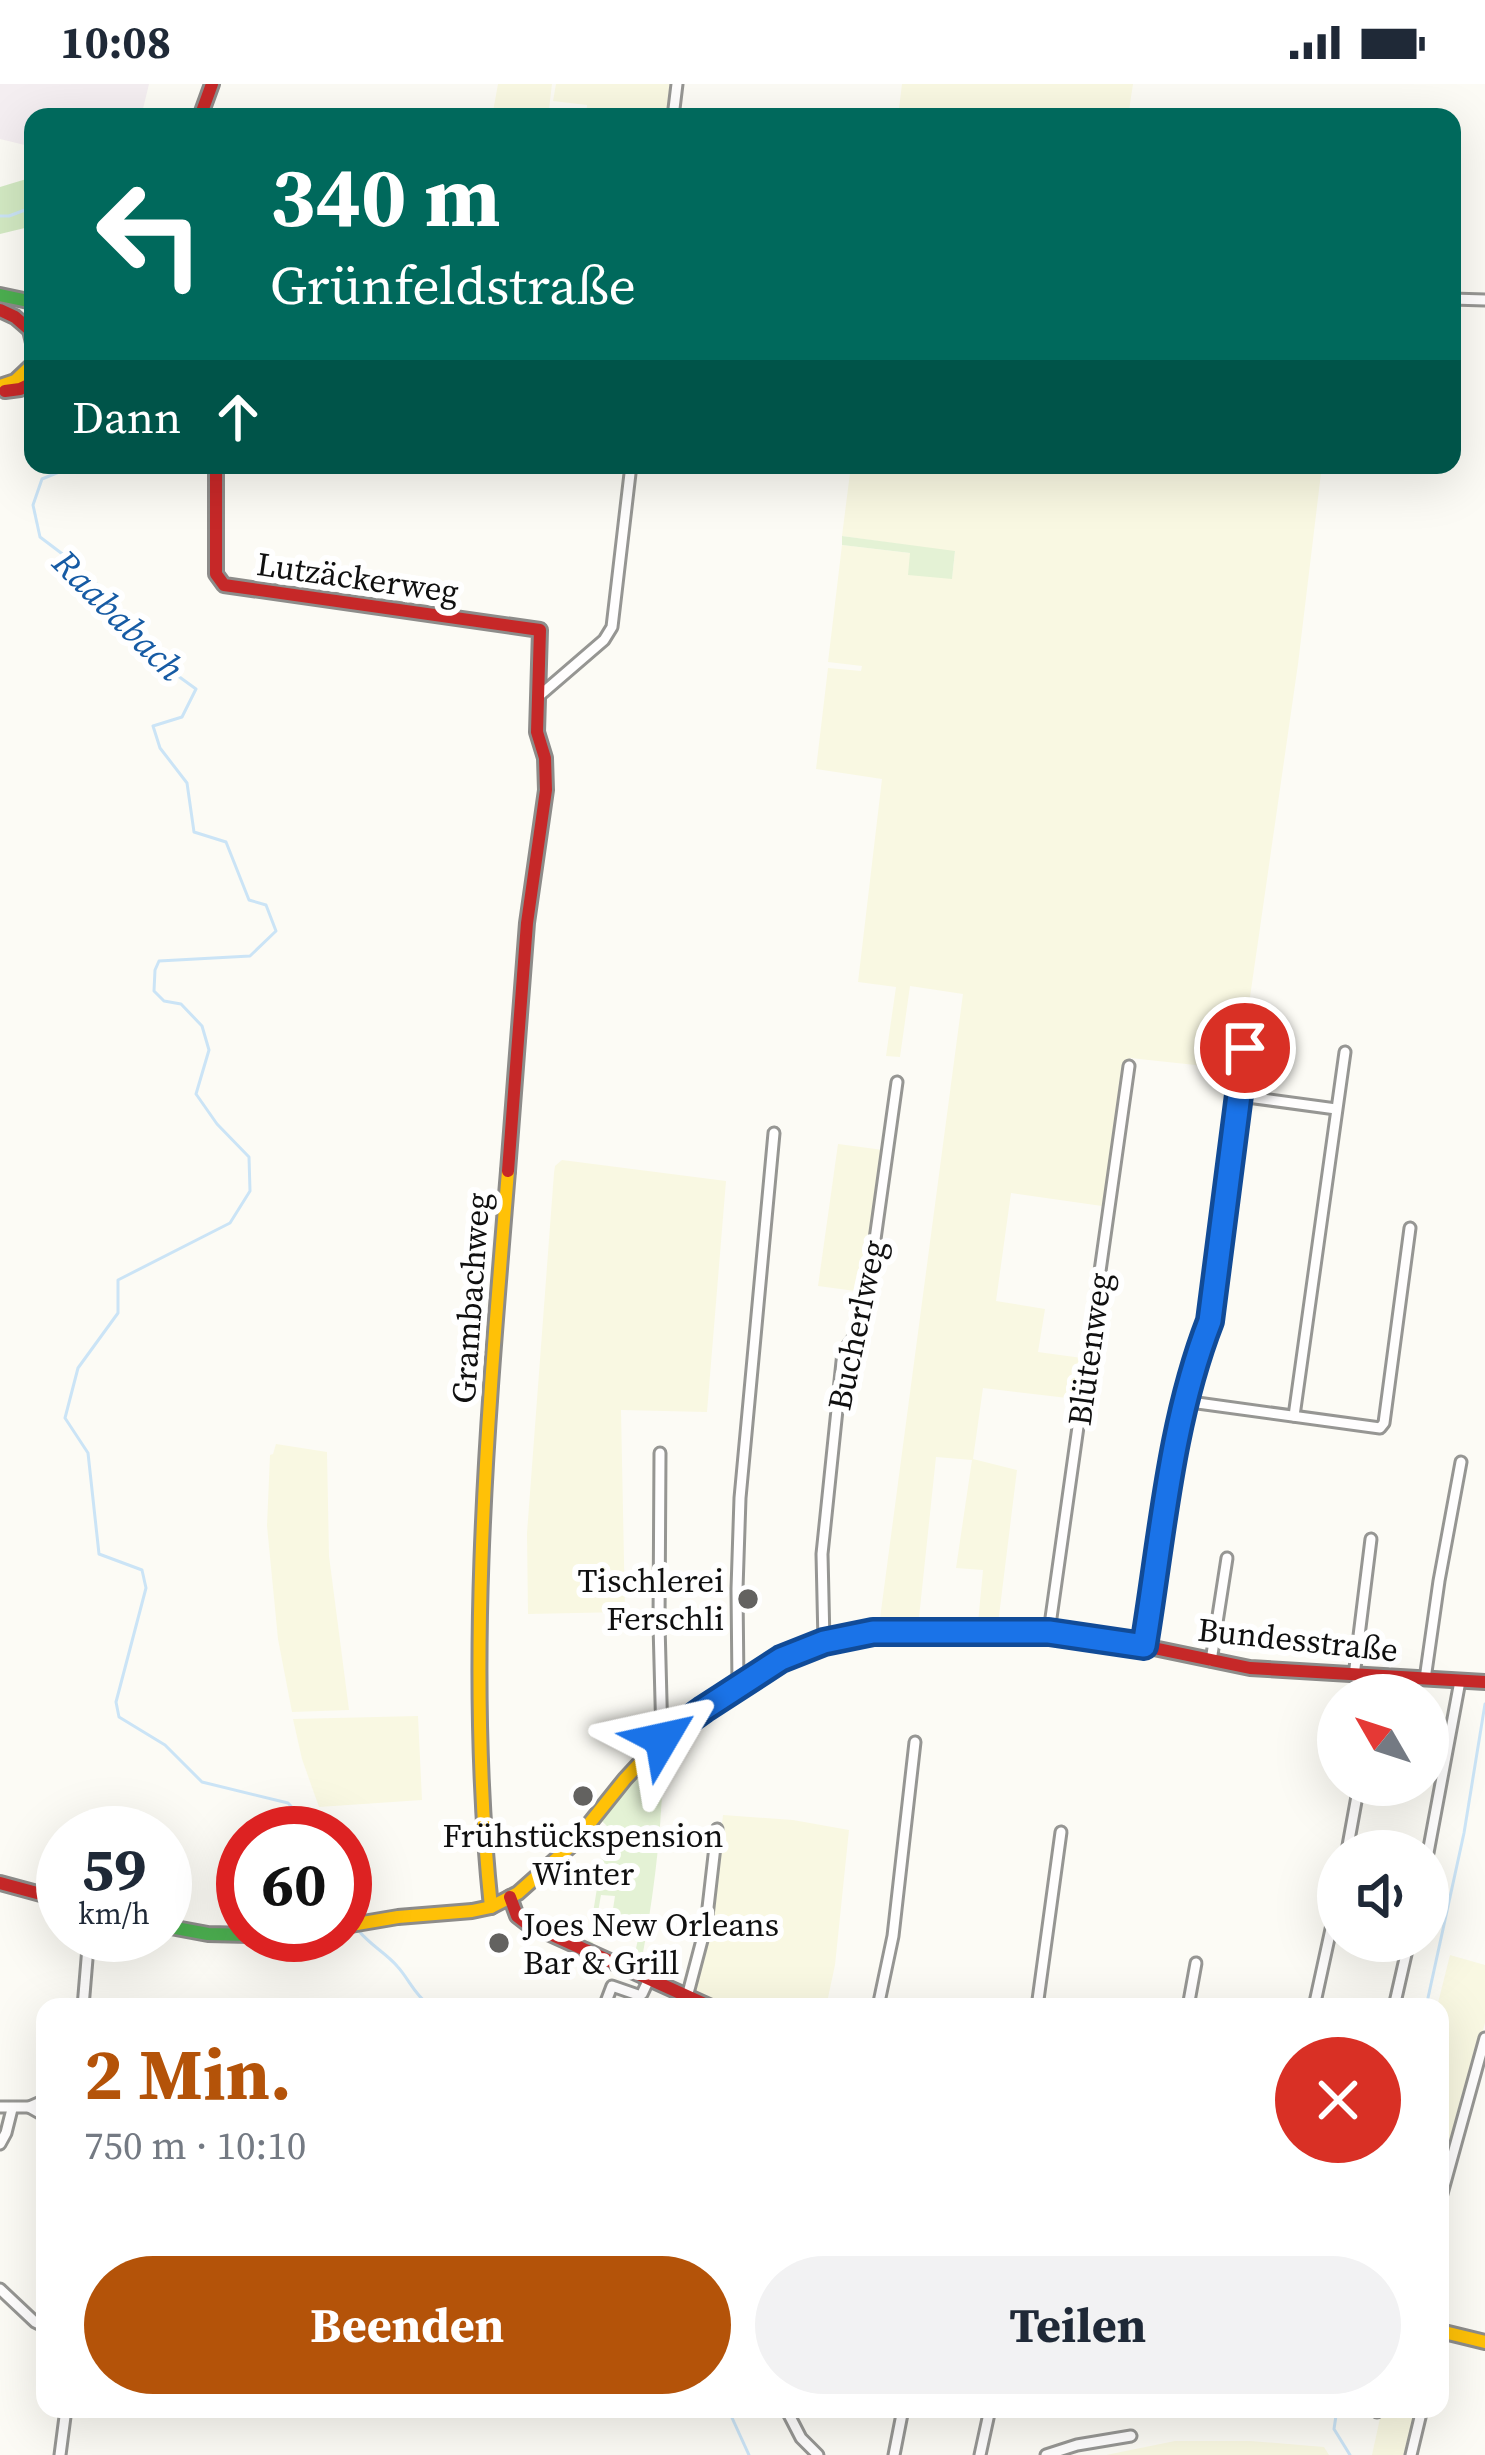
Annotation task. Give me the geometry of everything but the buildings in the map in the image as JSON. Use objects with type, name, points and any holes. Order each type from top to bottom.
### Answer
[{"type":"main road","name":"Lutzäckerweg","points":[[216,474],[216,574],[224,585],[540,629],[539,696]]},
{"type":"main road","name":"Grambachweg","points":[[491,1907],[478,1716],[487,1434],[527,923],[546,790],[545,758],[537,731],[539,696]]},
{"type":"main road","name":"Bundesstraße","points":[[372,1922],[491,1907],[510,1898],[573,1844],[662,1739],[781,1659],[824,1642],[873,1632],[1049,1632],[1250,1668],[1328,1674]]},
{"type":"main road","name":"Bundesstraße","points":[[1449,1680],[1483,1682]]},
{"type":"main road","points":[[0,1883],[36,1893]]},
{"type":"main road","points":[[510,1898],[517,1916],[526,1923],[687,1997]]},
{"type":"main road","points":[[1449,2335],[1485,2342]]},
{"type":"street","points":[[539,696],[612,628],[630,474]]},
{"type":"street","points":[[1144,1646],[1184,1402],[1210,1321],[1245,1048]]},
{"type":"street","points":[[1294,1416],[1345,1052]]},
{"type":"street","name":"Blütenweg","points":[[1049,1632],[1129,1066]]},
{"type":"street","name":"Bucherlweg","points":[[824,1642],[821,1554],[843,1352],[863,1325],[898,1082]]},
{"type":"street","points":[[1240,1096],[1336,1109]]},
{"type":"street","points":[[738,1686],[740,1498],[774,1133]]},
{"type":"street","points":[[1184,1402],[1380,1428],[1410,1228]]},
{"type":"street","points":[[660,1453],[662,1739]]},
{"type":"street","points":[[1426,1674],[1461,1462]]},
{"type":"street","points":[[1354,1674],[1371,1539]]},
{"type":"street","points":[[1211,1661],[1227,1558]]},
{"type":"street","points":[[1432,1830],[1460,1681]]},
{"type":"street","points":[[880,1998],[893,1936],[915,1742]]},
{"type":"street","points":[[687,1997],[706,1925],[717,1829]]},
{"type":"street","points":[[1038,1998],[1061,1832]]},
{"type":"street","points":[[83,1998],[86,1962]]},
{"type":"street","points":[[1316,1998],[1324,1962]]},
{"type":"street","points":[[1396,1998],[1404,1962]]},
{"type":"street","points":[[1190,1998],[1196,1964]]},
{"type":"street","points":[[607,1998],[612,1986],[642,1994],[649,1979]]},
{"type":"street","points":[[1449,2168],[1485,2038]]},
{"type":"street","points":[[0,2144],[6,2108],[36,2104]]},
{"type":"street","points":[[29,2107],[36,2111]]},
{"type":"street","points":[[0,2289],[36,2323]]},
{"type":"street","points":[[60,2455],[65,2418]]},
{"type":"street","points":[[790,2418],[818,2455]]},
{"type":"street","points":[[894,2455],[901,2418]]},
{"type":"street","points":[[980,2455],[988,2418]]},
{"type":"street","points":[[1411,2455],[1420,2418]]},
{"type":"street","points":[[1046,2455],[1131,2436]]},
{"type":"shaded area","points":[[0,84],[149,84],[143,108],[24,108],[24,145],[0,139]]},
{"type":"green space","points":[[498,84],[552,84],[549,108],[494,108]]},
{"type":"green space","points":[[556,84],[670,84],[667,108],[587,108],[553,101]]},
{"type":"green space","points":[[902,84],[1133,84],[1129,108],[899,108]]},
{"type":"green space","points":[[24,180],[24,228],[0,234],[0,187]]},
{"type":"green space","points":[[850,474],[1321,474],[1242,1070],[1130,1058],[1109,1207],[1011,1193],[996,1301],[1045,1309],[1038,1352],[1082,1358],[1076,1399],[983,1388],[973,1459],[1017,1470],[998,1624],[978,1623],[983,1570],[956,1568],[972,1460],[936,1457],[918,1627],[879,1626],[963,994],[910,986],[900,1057],[886,1056],[896,987],[858,982],[882,779],[816,769],[828,668],[861,671],[862,666],[828,662],[842,545],[910,553],[952,578],[955,552],[842,536]]},
{"type":"green space","points":[[842,536],[955,551],[952,579],[908,575],[910,553],[842,545]]},
{"type":"green space","points":[[838,1144],[883,1150],[863,1292],[818,1286]]},
{"type":"green space","points":[[562,1160],[726,1181],[707,1412],[621,1410],[625,1612],[528,1614],[527,1533],[554,1173]]},
{"type":"green space","points":[[276,1444],[327,1452],[329,1556],[349,1710],[292,1712],[278,1639],[267,1526],[270,1455]]},
{"type":"green space","points":[[418,1716],[422,1800],[319,1806],[293,1719]]},
{"type":"green space","points":[[663,1751],[657,1860],[640,1969],[632,1966],[639,1935],[624,1931],[624,1924],[611,1922],[615,1896],[601,1895],[592,1946],[588,1944],[607,1826],[602,1821]]},
{"type":"green space","points":[[723,1815],[849,1830],[828,1998],[708,1998],[693,1991],[715,1886]]},
{"type":"green space","points":[[1450,1955],[1485,1965],[1485,2023],[1449,2154],[1449,1998],[1439,1998]]},
{"type":"green space","points":[[1380,2418],[1417,2418],[1407,2455],[1372,2455]]},
{"type":"green space","points":[[1175,2441],[1324,2447],[1329,2455],[1106,2455]]},
{"type":"waterway","name":"Raababach","points":[[0,216],[24,210]]},
{"type":"waterway","name":"Raababach","points":[[54,474],[42,479],[33,505],[40,537],[105,592],[143,633],[156,660],[196,689],[182,717],[153,726],[160,748],[187,783],[194,832],[226,842],[249,900],[266,905],[276,931],[250,956],[159,961],[155,970],[154,991],[164,1001],[181,1004],[202,1026],[209,1050],[196,1094],[249,1157],[250,1191],[230,1223],[118,1280],[118,1313],[78,1368],[65,1418],[88,1453],[99,1554],[142,1570],[146,1588],[116,1702],[119,1717],[165,1745],[202,1782],[291,1806]]},
{"type":"waterway","points":[[1428,1998],[1464,1833],[1485,1704]]},
{"type":"waterway","name":"Raababach","points":[[372,1944],[393,1961],[421,1998]]},
{"type":"waterway","name":"Raababach","points":[[732,2418],[749,2455]]},
{"type":"waterway","points":[[1336,2418],[1334,2429],[1350,2455]]},
{"type":"traffic: fast","points":[[0,295],[24,300]]},
{"type":"traffic: fast","points":[[192,1931],[216,1934]]},
{"type":"traffic: slow","points":[[0,386],[24,372]]},
{"type":"traffic: slow","points":[[491,1907],[480,1723],[482,1539],[508,1171]]},
{"type":"traffic: slow","points":[[372,1921],[472,1911],[518,1893],[573,1844],[662,1739],[781,1659],[824,1642],[873,1632],[1057,1633]]},
{"type":"traffic: slow","points":[[1449,2333],[1485,2342]]},
{"type":"traffic: jam","points":[[203,108],[212,84]]},
{"type":"traffic: jam","points":[[0,310],[24,325]]},
{"type":"traffic: jam","points":[[5,391],[24,387]]},
{"type":"traffic: jam","points":[[216,474],[216,574],[224,585],[540,630],[537,732],[545,758],[546,790],[527,923],[508,1171]]},
{"type":"traffic: jam","points":[[1057,1633],[1250,1668],[1485,1682]]},
{"type":"traffic: jam","points":[[0,1883],[36,1893]]},
{"type":"traffic: jam","points":[[510,1897],[517,1916],[526,1923],[691,1998]]},
{"type":"place","name":"Tischlerei Ferschli","points":[[748,1599]]},
{"type":"place","name":"Frühstückspension Winter","points":[[583,1796]]},
{"type":"place","name":"Joes New Orleans Bar & Grill","points":[[499,1943]]},
{"type":"route","points":[[662,1739],[781,1659],[824,1642],[873,1632],[1049,1632],[1144,1646],[1184,1402],[1210,1321],[1245,1048]]}]
